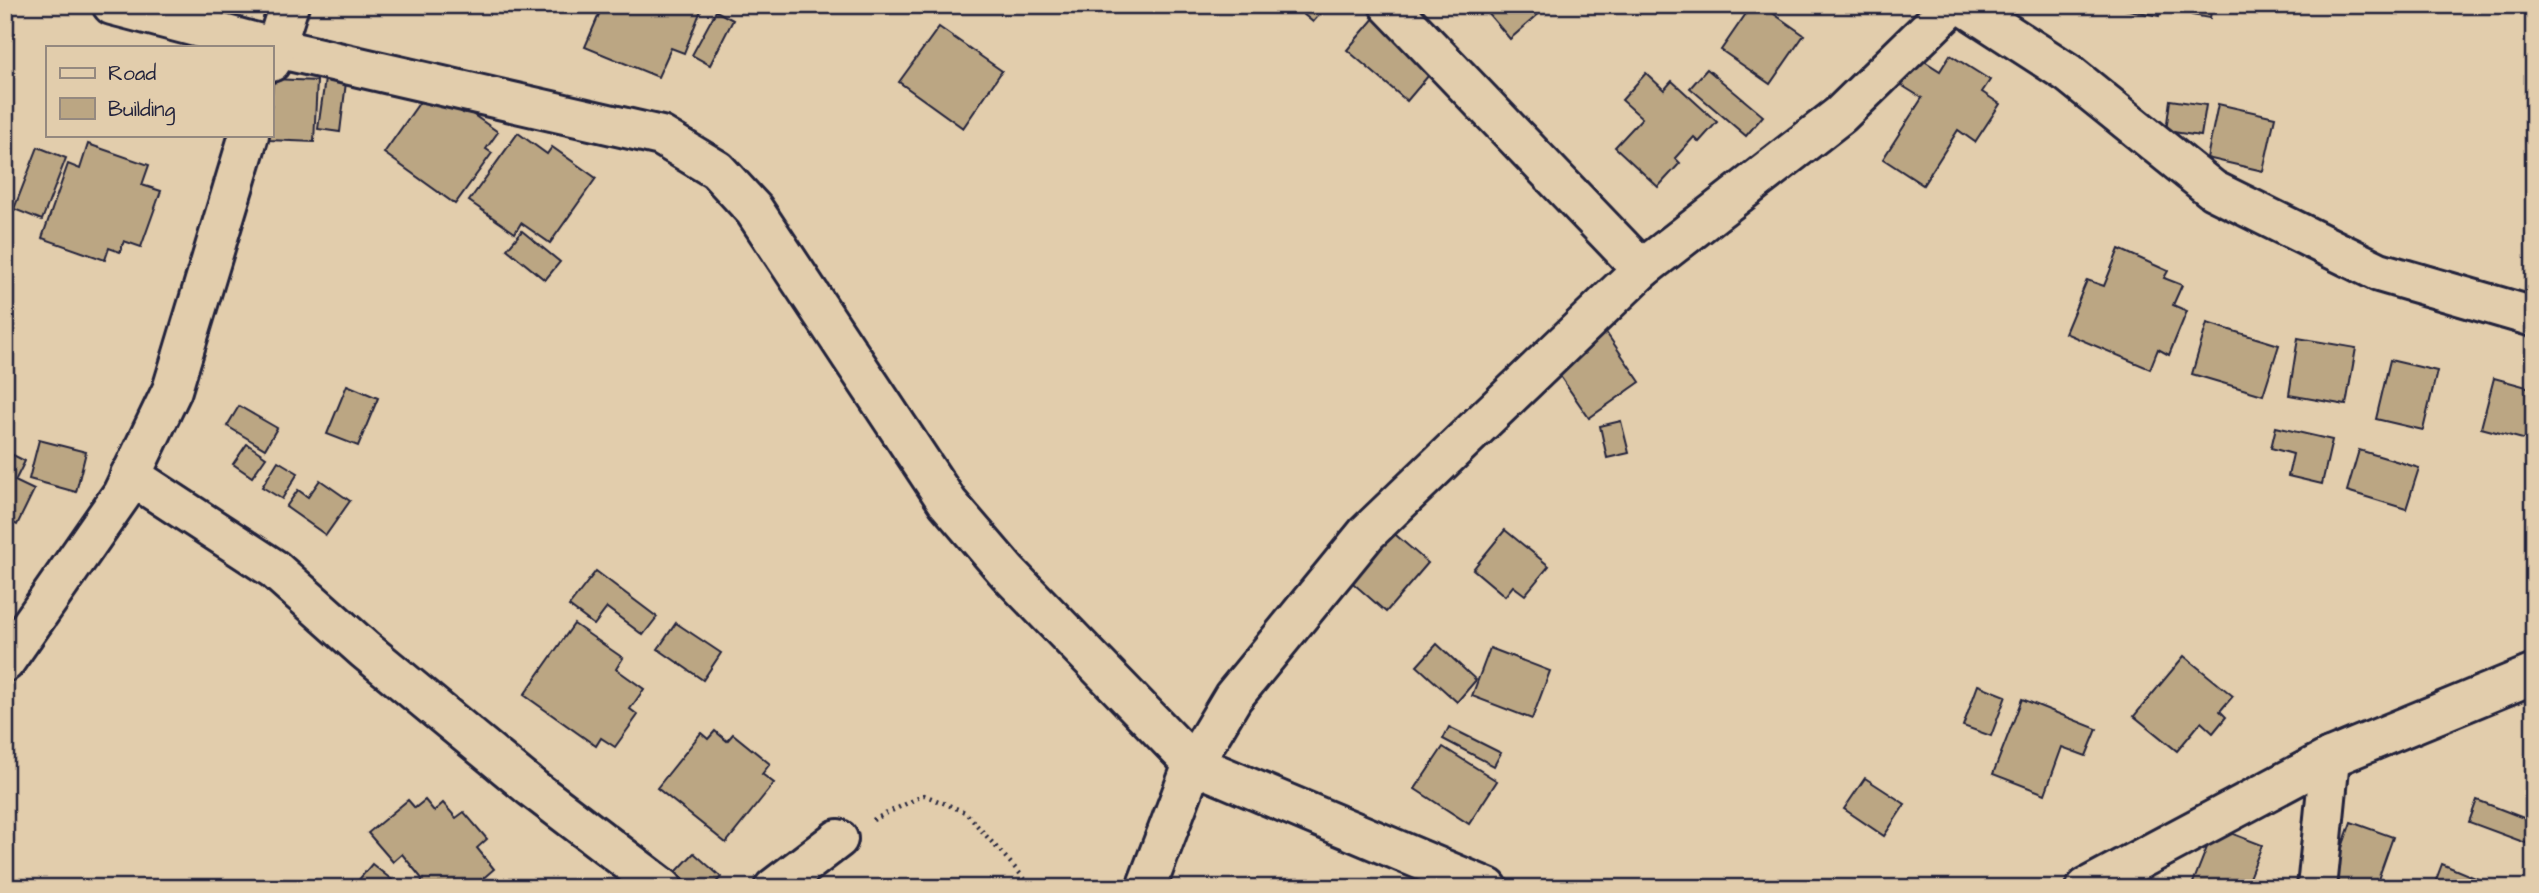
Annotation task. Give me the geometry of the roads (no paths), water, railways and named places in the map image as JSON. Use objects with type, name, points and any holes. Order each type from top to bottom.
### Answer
[{"type":"street","points":[[112,5],[244,46]]},
{"type":"street","points":[[289,5],[273,55],[661,136],[717,170],[754,210],[948,503],[1008,573],[1193,764],[1488,888]]},
{"type":"street","points":[[1389,5],[1642,269]]},
{"type":"street","points":[[1146,888],[1193,764],[1233,697],[1367,533],[1642,269],[1840,115],[1953,5]]},
{"type":"street","points":[[1964,5],[2068,73],[2214,190],[2379,272],[2534,317]]},
{"type":"street","points":[[5,662],[122,494],[172,390],[249,136]]},
{"type":"street","points":[[130,475],[274,569],[365,650],[532,788],[663,888]]},
{"type":"street","points":[[2086,888],[2330,758],[2534,674]]},
{"type":"street","points":[[2317,888],[2330,758]]},
{"type":"street","points":[[774,888],[838,839]]}]
